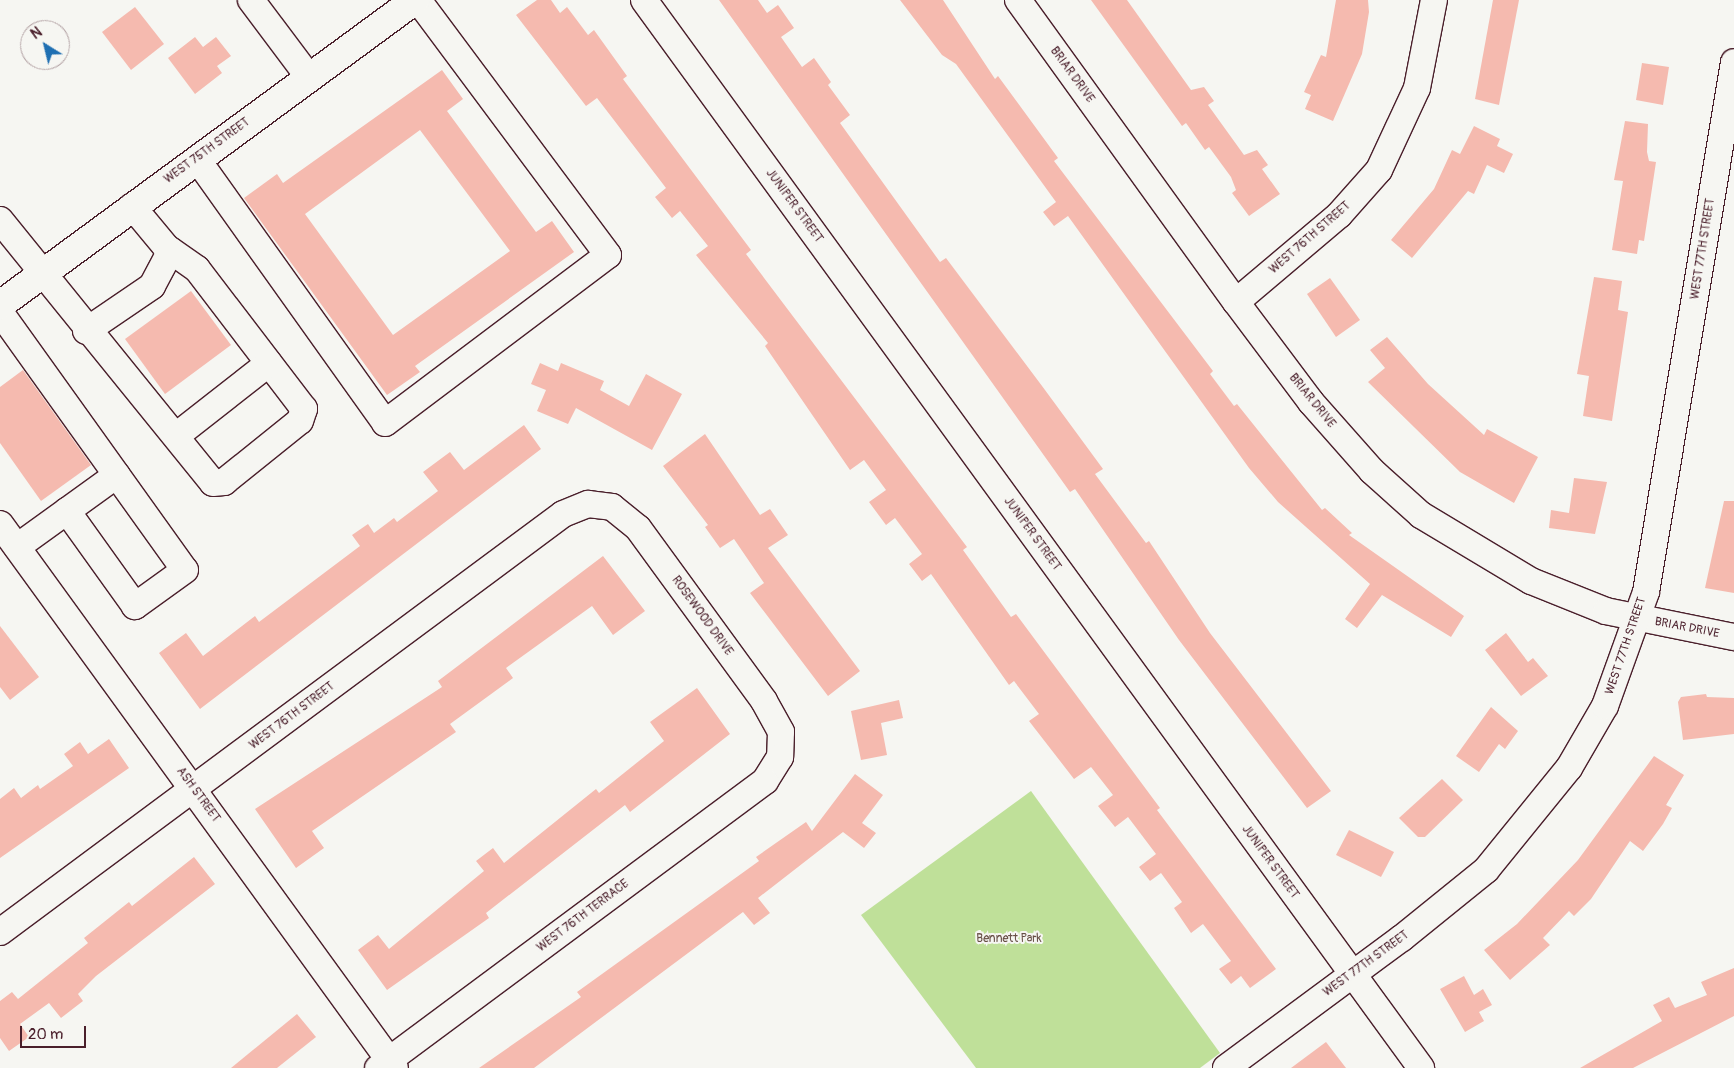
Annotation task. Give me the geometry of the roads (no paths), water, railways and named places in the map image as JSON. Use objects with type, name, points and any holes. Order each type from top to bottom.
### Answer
[{"type":"main road","name":"WEST 75TH STREET","points":[[0,305],[308,76],[417,0]]},
{"type":"street","points":[[251,0],[308,76]]},
{"type":"street","points":[[197,159],[385,423],[608,255],[417,0]]},
{"type":"street","name":"JUNIPER STREET","points":[[644,0],[1421,1068]]},
{"type":"street","name":"BRIAR DRIVE","points":[[1018,0],[1236,302],[1354,450],[1421,514],[1472,549],[1530,581],[1637,618],[1734,637]]},
{"type":"street","name":"WEST 76TH STREET","points":[[1236,302],[1339,215],[1379,170],[1417,88],[1434,0]]},
{"type":"street","name":"WEST 77TH STREET","points":[[1226,1068],[1452,901],[1526,826],[1569,768],[1605,706],[1637,618],[1653,556],[1734,62]]},
{"type":"street","points":[[0,220],[86,331],[176,436],[213,483],[224,482],[300,421],[304,409],[197,269],[171,251],[132,206]]},
{"type":"street","points":[[86,331],[152,286],[171,251]]},
{"type":"street","points":[[0,312],[185,570],[135,606],[67,511]]},
{"type":"street","points":[[176,436],[270,363]]},
{"type":"street","points":[[17,547],[116,475]]},
{"type":"street","name":"WEST 76TH STREET","points":[[0,932],[563,514],[588,504]]},
{"type":"street","name":"ROSEWOOD DRIVE","points":[[588,504],[612,507],[638,528],[764,701],[782,732],[780,757]]},
{"type":"street","name":"ASH STREET","points":[[0,524],[193,789],[387,1065]]},
{"type":"street","name":"WEST 76TH TERRACE","points":[[387,1065],[765,781],[780,757]]},
{"type":"park label","name":"Bennett Park","points":[[1009,939]]}]
